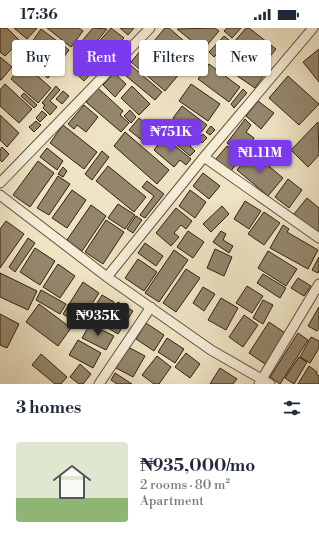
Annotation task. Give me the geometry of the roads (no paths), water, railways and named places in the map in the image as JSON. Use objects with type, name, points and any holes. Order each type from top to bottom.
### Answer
[{"type":"street","points":[[0,183],[150,28]]},
{"type":"street","points":[[107,276],[204,157],[313,28]]},
{"type":"street","points":[[204,157],[319,238]]},
{"type":"street","points":[[0,195],[107,276],[211,350],[261,381],[270,384]]},
{"type":"street","points":[[261,381],[319,284]]},
{"type":"street","points":[[99,384],[151,307]]}]
